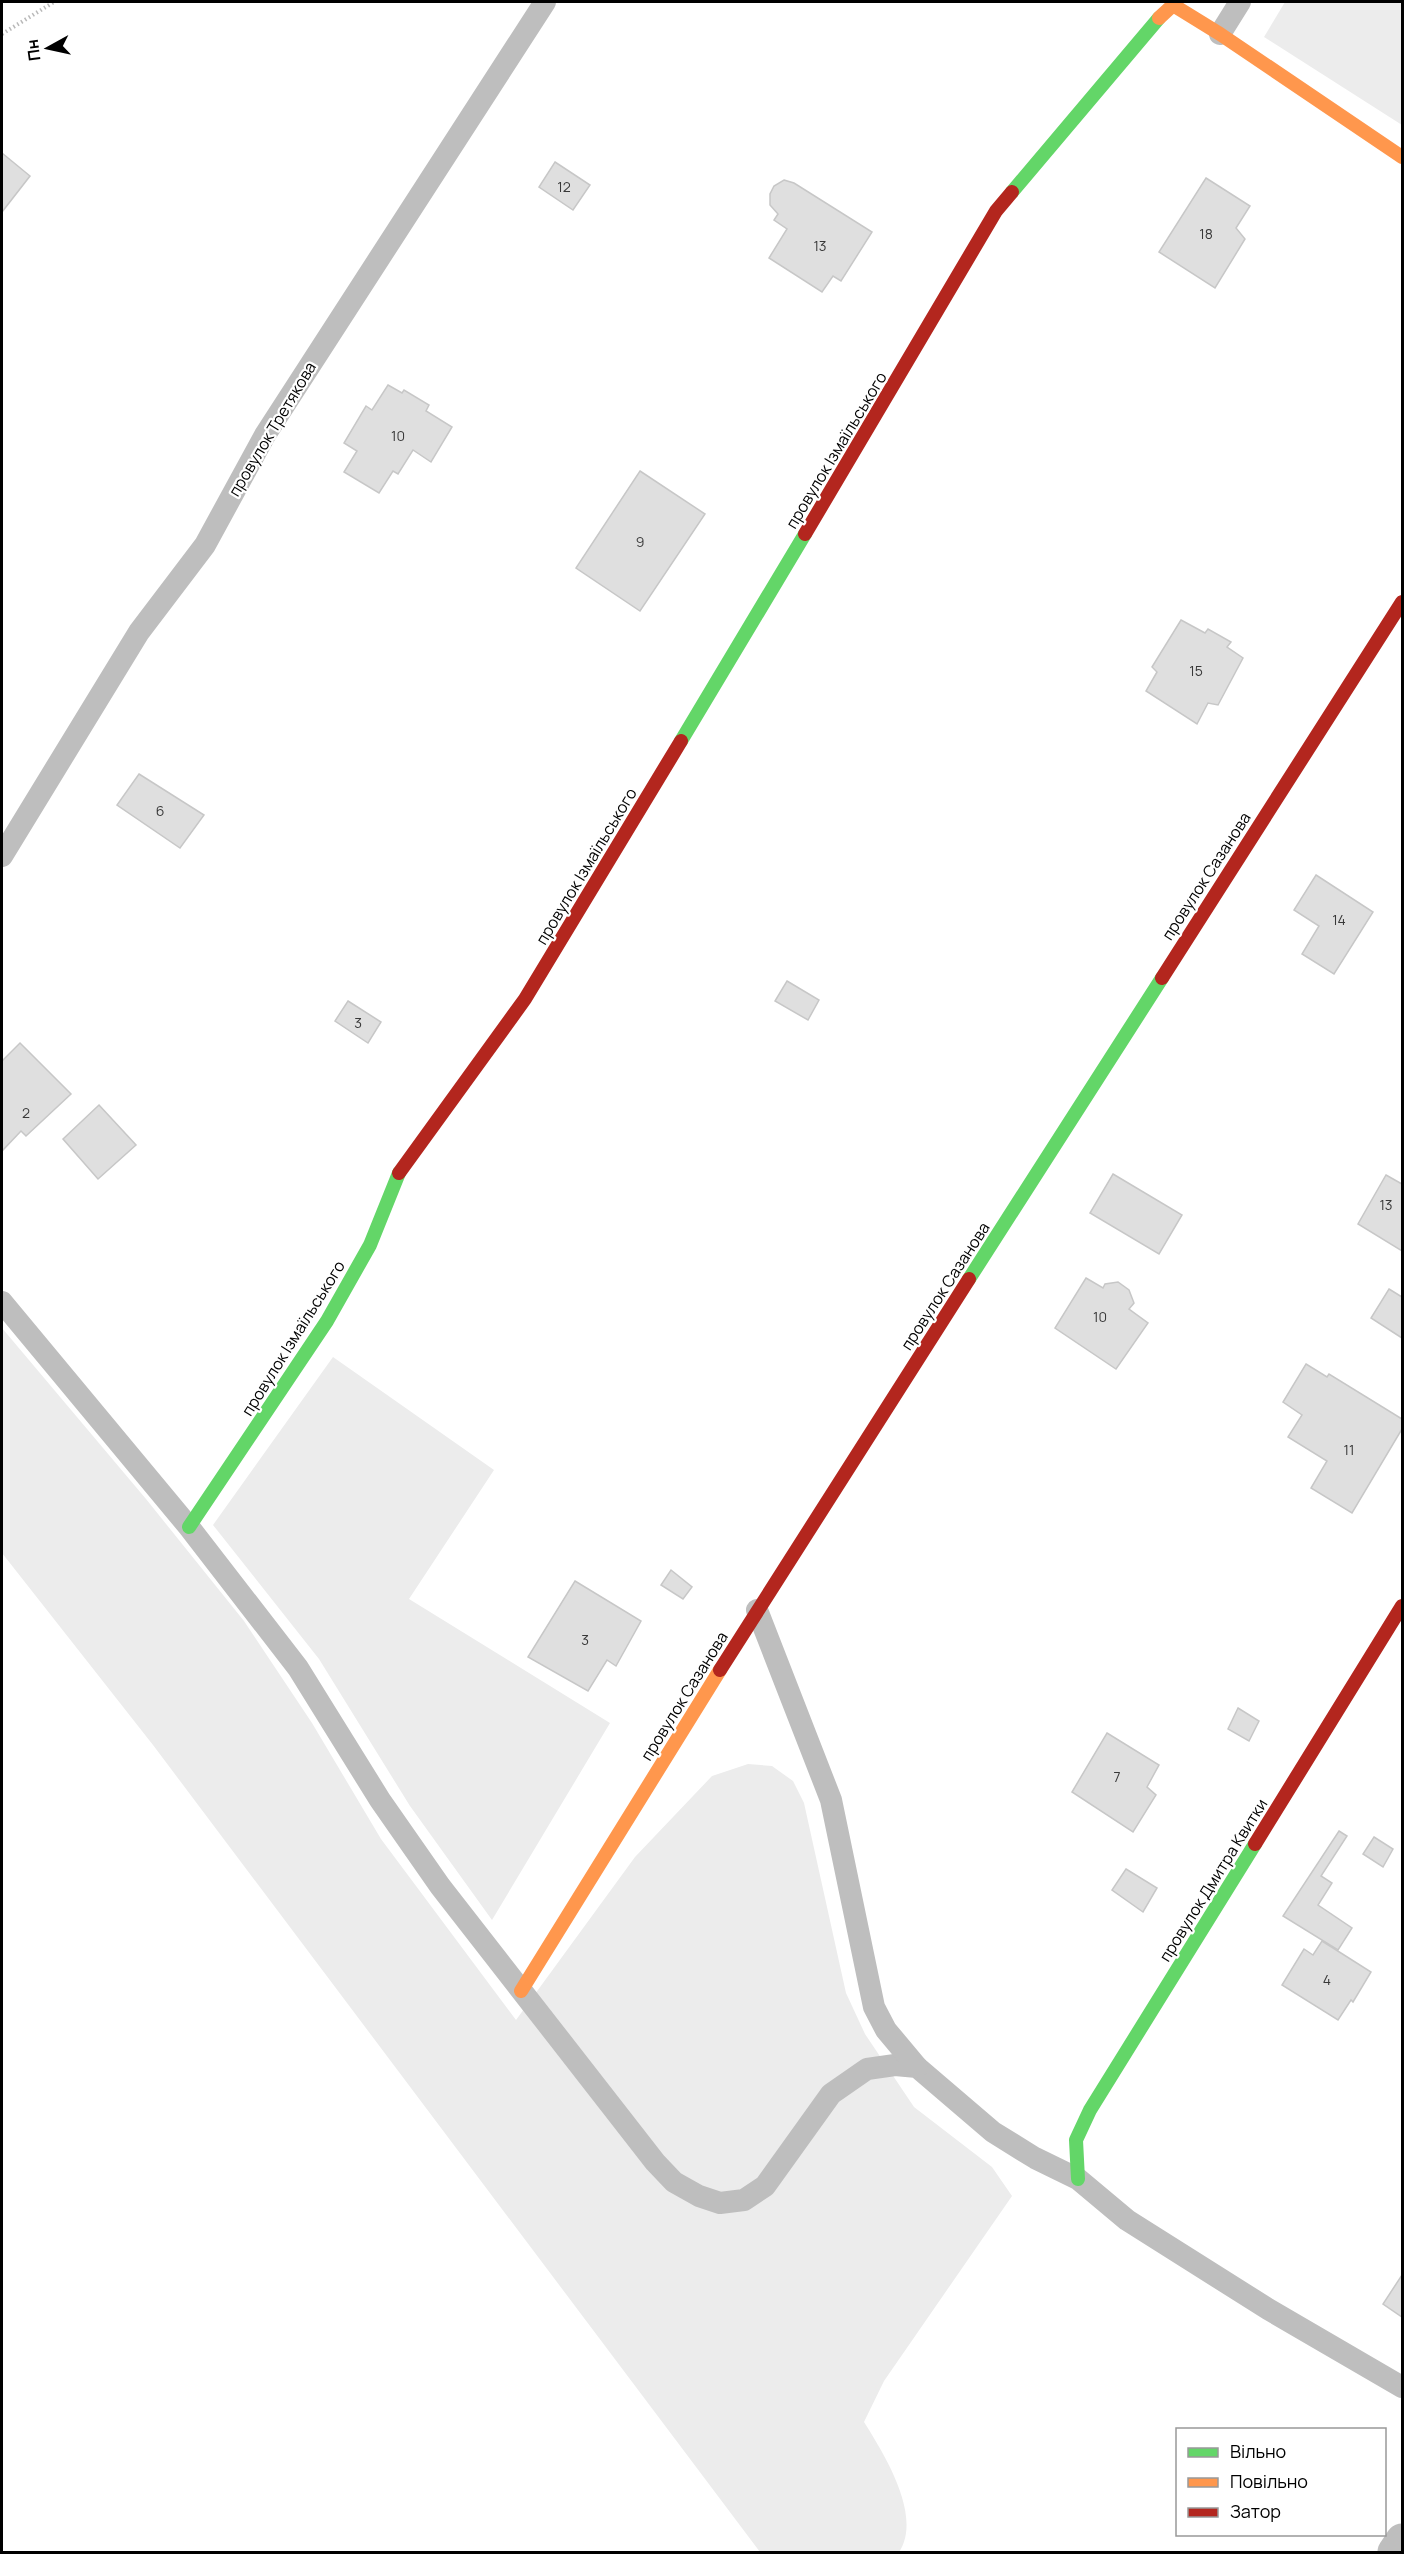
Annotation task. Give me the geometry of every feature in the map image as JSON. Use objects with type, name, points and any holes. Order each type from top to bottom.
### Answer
[{"type":"street","points":[[1170,3],[1220,34],[1402,157]]},
{"type":"street","name":"провулок Ізмаїльського","points":[[189,1527],[327,1321],[370,1245],[398,1174],[525,999],[755,618],[996,211],[1170,3]]},
{"type":"street","name":"провулок Сазанова","points":[[521,1991],[757,1610],[1402,602]]},
{"type":"street","name":"провулок Дмитра Квитки","points":[[1078,2179],[1076,2140],[1090,2110],[1402,1606]]},
{"type":"street","points":[[1394,2553],[1402,2540]]},
{"type":"lane","name":"провулок Третякова","points":[[2,856],[139,632],[205,545],[265,435],[545,2]]},
{"type":"lane","points":[[1220,34],[1240,2]]},
{"type":"lane","points":[[2,1302],[189,1527],[298,1668],[387,1809],[440,1886],[661,2169],[674,2182],[699,2196],[720,2203],[744,2200],[765,2186],[831,2094],[867,2069],[895,2065],[917,2067]]},
{"type":"lane","points":[[757,1610],[831,1800],[874,2007],[886,2030],[917,2067],[993,2132],[1035,2158],[1078,2179],[1136,2226],[1268,2308],[1402,2387]]},
{"type":"path","points":[[2,34],[54,2]]},
{"type":"shaded area","points":[[1285,2],[1402,2],[1402,125],[1264,37]]},
{"type":"shaded area","points":[[2,1328],[146,1499],[244,1621],[312,1723],[381,1839],[516,2020],[635,1857],[712,1776],[748,1764],[772,1766],[793,1781],[804,1803],[846,1993],[865,2034],[914,2107],[992,2167],[1012,2196],[884,2381],[864,2422],[890,2468],[904,2503],[905,2537],[899,2552],[760,2552],[153,1745],[2,1553]]},
{"type":"shaded area","points":[[333,1357],[494,1470],[409,1599],[610,1723],[492,1920],[410,1806],[319,1659],[213,1525]]},
{"type":"building","points":[[2,153],[30,176],[2,212]]},
{"type":"building","points":[[555,162],[590,185],[573,210],[539,187]]},
{"type":"building","points":[[1206,178],[1250,206],[1236,228],[1245,239],[1215,288],[1159,252]]},
{"type":"building","points":[[784,180],[794,183],[872,232],[841,281],[833,276],[822,292],[769,258],[787,229],[774,220],[778,214],[770,205],[770,194],[774,186]]},
{"type":"building","points":[[388,385],[402,393],[404,390],[429,405],[426,411],[452,427],[431,462],[413,450],[398,474],[393,471],[379,493],[344,472],[357,451],[344,443],[366,406],[372,410]]},
{"type":"building","points":[[640,471],[705,514],[640,611],[576,568]]},
{"type":"building","points":[[1181,620],[1205,633],[1208,629],[1231,642],[1227,647],[1243,658],[1218,705],[1208,703],[1197,724],[1146,691],[1157,672],[1152,667]]},
{"type":"building","points":[[139,774],[204,815],[180,848],[117,805]]},
{"type":"building","points":[[1316,875],[1373,912],[1334,974],[1302,954],[1319,926],[1294,910]]},
{"type":"building","points":[[787,981],[819,1000],[808,1020],[775,1001]]},
{"type":"building","points":[[348,1001],[381,1022],[368,1043],[335,1021]]},
{"type":"building","points":[[20,1043],[71,1094],[26,1136],[21,1131],[2,1151],[2,1061]]},
{"type":"building","points":[[99,1105],[136,1145],[98,1179],[63,1139]]},
{"type":"building","points":[[1113,1174],[1182,1215],[1159,1254],[1090,1213]]},
{"type":"building","points":[[1386,1175],[1402,1184],[1402,1251],[1358,1224]]},
{"type":"building","points":[[1086,1278],[1103,1288],[1105,1284],[1118,1282],[1129,1290],[1134,1303],[1129,1309],[1148,1323],[1116,1369],[1055,1328]]},
{"type":"building","points":[[1389,1289],[1402,1297],[1402,1338],[1371,1318]]},
{"type":"building","points":[[1306,1364],[1327,1377],[1329,1374],[1402,1419],[1402,1429],[1352,1513],[1311,1488],[1327,1461],[1288,1437],[1302,1415],[1283,1402]]},
{"type":"building","points":[[671,1570],[692,1587],[683,1599],[661,1585]]},
{"type":"building","points":[[575,1581],[641,1621],[616,1666],[607,1660],[588,1691],[528,1657]]},
{"type":"building","points":[[1238,1708],[1259,1721],[1249,1741],[1228,1729]]},
{"type":"building","points":[[1107,1733],[1159,1765],[1147,1787],[1156,1795],[1133,1832],[1072,1792]]},
{"type":"building","points":[[1339,1831],[1347,1836],[1321,1876],[1332,1883],[1318,1905],[1352,1928],[1338,1950],[1283,1916]]},
{"type":"building","points":[[1374,1837],[1393,1849],[1383,1867],[1363,1854]]},
{"type":"building","points":[[1126,1869],[1157,1888],[1143,1912],[1112,1890]]},
{"type":"building","points":[[1322,1941],[1371,1972],[1353,2002],[1351,2000],[1338,2020],[1282,1985],[1304,1949],[1313,1955]]},
{"type":"building","points":[[1402,2275],[1402,2317],[1383,2304]]},
{"type":"traffic: fast","points":[[1012,192],[1159,18]]},
{"type":"traffic: fast","points":[[681,741],[805,534]]},
{"type":"traffic: fast","points":[[969,1279],[1162,978]]},
{"type":"traffic: fast","points":[[189,1527],[327,1321],[370,1245],[399,1173]]},
{"type":"traffic: fast","points":[[1078,2179],[1076,2140],[1090,2110],[1255,1844]]},
{"type":"traffic: slow","points":[[1159,18],[1173,5],[1220,34],[1402,157]]},
{"type":"traffic: slow","points":[[521,1991],[720,1670]]},
{"type":"traffic: jam","points":[[805,534],[996,211],[1012,192]]},
{"type":"traffic: jam","points":[[1162,978],[1402,602]]},
{"type":"traffic: jam","points":[[399,1173],[525,999],[681,741]]},
{"type":"traffic: jam","points":[[720,1670],[969,1279]]},
{"type":"traffic: jam","points":[[1255,1844],[1402,1606]]}]
